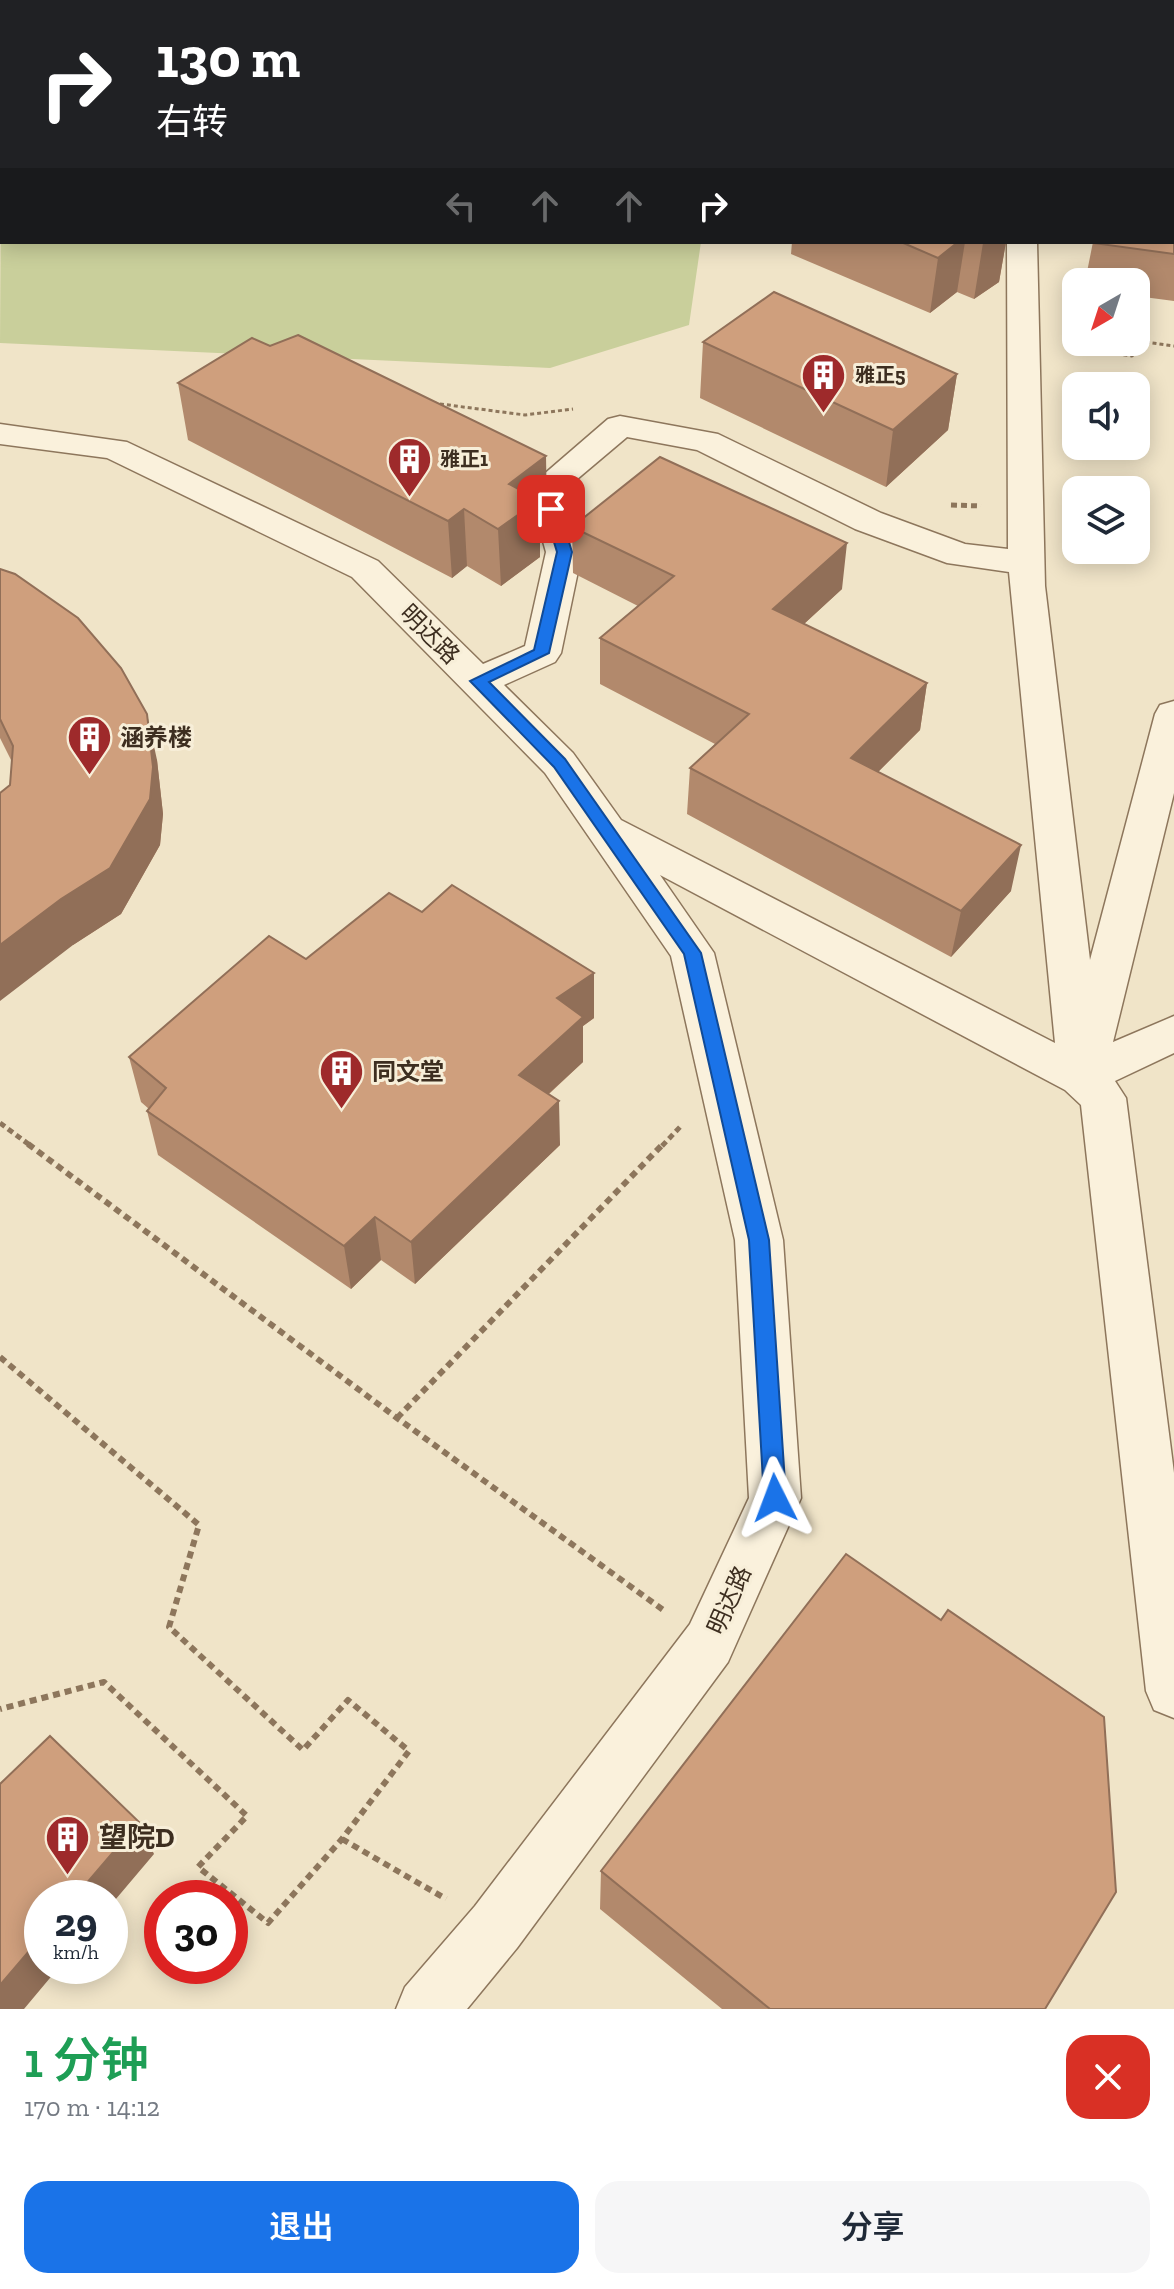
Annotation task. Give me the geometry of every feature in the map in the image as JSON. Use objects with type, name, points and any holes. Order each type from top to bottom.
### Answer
[{"type":"street","points":[[1022,244],[1027,562],[1081,1077]]},
{"type":"street","points":[[478,681],[542,653],[564,552],[545,488],[620,426],[706,441],[868,521],[960,555],[1027,562]]},
{"type":"street","name":"明达路","points":[[0,434],[115,449],[365,569],[559,763],[692,953],[759,1240],[775,1498],[709,1643],[496,1927],[427,2009]]},
{"type":"street","points":[[1081,1077],[1174,714]]},
{"type":"street","points":[[606,829],[1081,1077],[1103,1098],[1174,1691]]},
{"type":"street","points":[[1081,1077],[1174,1033]]},
{"type":"path","points":[[1023,342],[1132,356],[1146,342],[1174,346]]},
{"type":"path","points":[[397,1418],[723,1083]]},
{"type":"path","points":[[0,1123],[397,1418],[709,1643]]},
{"type":"path","points":[[0,1357],[199,1525],[169,1627],[303,1750],[348,1700],[409,1751],[342,1839],[268,1923],[198,1867],[247,1816],[104,1682],[0,1709]]},
{"type":"path","points":[[342,1839],[496,1927]]},
{"type":"green space","points":[[1,244],[701,244],[689,325],[550,368],[0,343]]},
{"type":"building","points":[[906,244],[956,244],[938,258]]},
{"type":"building","points":[[1100,244],[1174,244],[1174,254]]},
{"type":"building","points":[[774,292],[957,374],[893,430],[703,342]]},
{"type":"building","points":[[298,335],[546,456],[509,484],[539,500],[498,529],[464,509],[448,521],[178,383],[252,338],[270,346]]},
{"type":"building","points":[[660,457],[847,543],[773,609],[927,683],[851,758],[1021,845],[961,911],[690,768],[749,714],[600,638],[674,576],[572,527]]},
{"type":"building","name":"涵养楼","points":[[0,569],[15,574],[78,618],[121,668],[147,714],[153,767],[150,799],[110,868],[61,899],[0,945],[0,793],[10,785],[13,746],[0,719]]},
{"type":"building","name":"同文堂","points":[[452,885],[594,973],[557,998],[583,1017],[519,1075],[559,1101],[411,1242],[375,1217],[344,1246],[147,1111],[166,1088],[129,1057],[269,936],[306,959],[389,893],[422,912]]},
{"type":"building","points":[[846,1554],[941,1620],[948,1610],[1104,1717],[1116,1892],[1045,2009],[770,2009],[601,1871]]},
{"type":"building","name":"望院D","points":[[50,1736],[139,1822],[89,1880],[24,1880],[24,1957],[0,1985],[0,1784]]},
{"type":"place","name":"雅正5","points":[[824,414]]},
{"type":"place","name":"雅正1","points":[[409,498]]},
{"type":"place","name":"涵养楼","points":[[89,776]]},
{"type":"place","name":"同文堂","points":[[341,1110]]},
{"type":"place","name":"望院D","points":[[68,1876]]},
{"type":"route","points":[[551,509],[564,552],[542,653],[478,681],[559,763],[692,953],[759,1240],[775,1498]]}]
